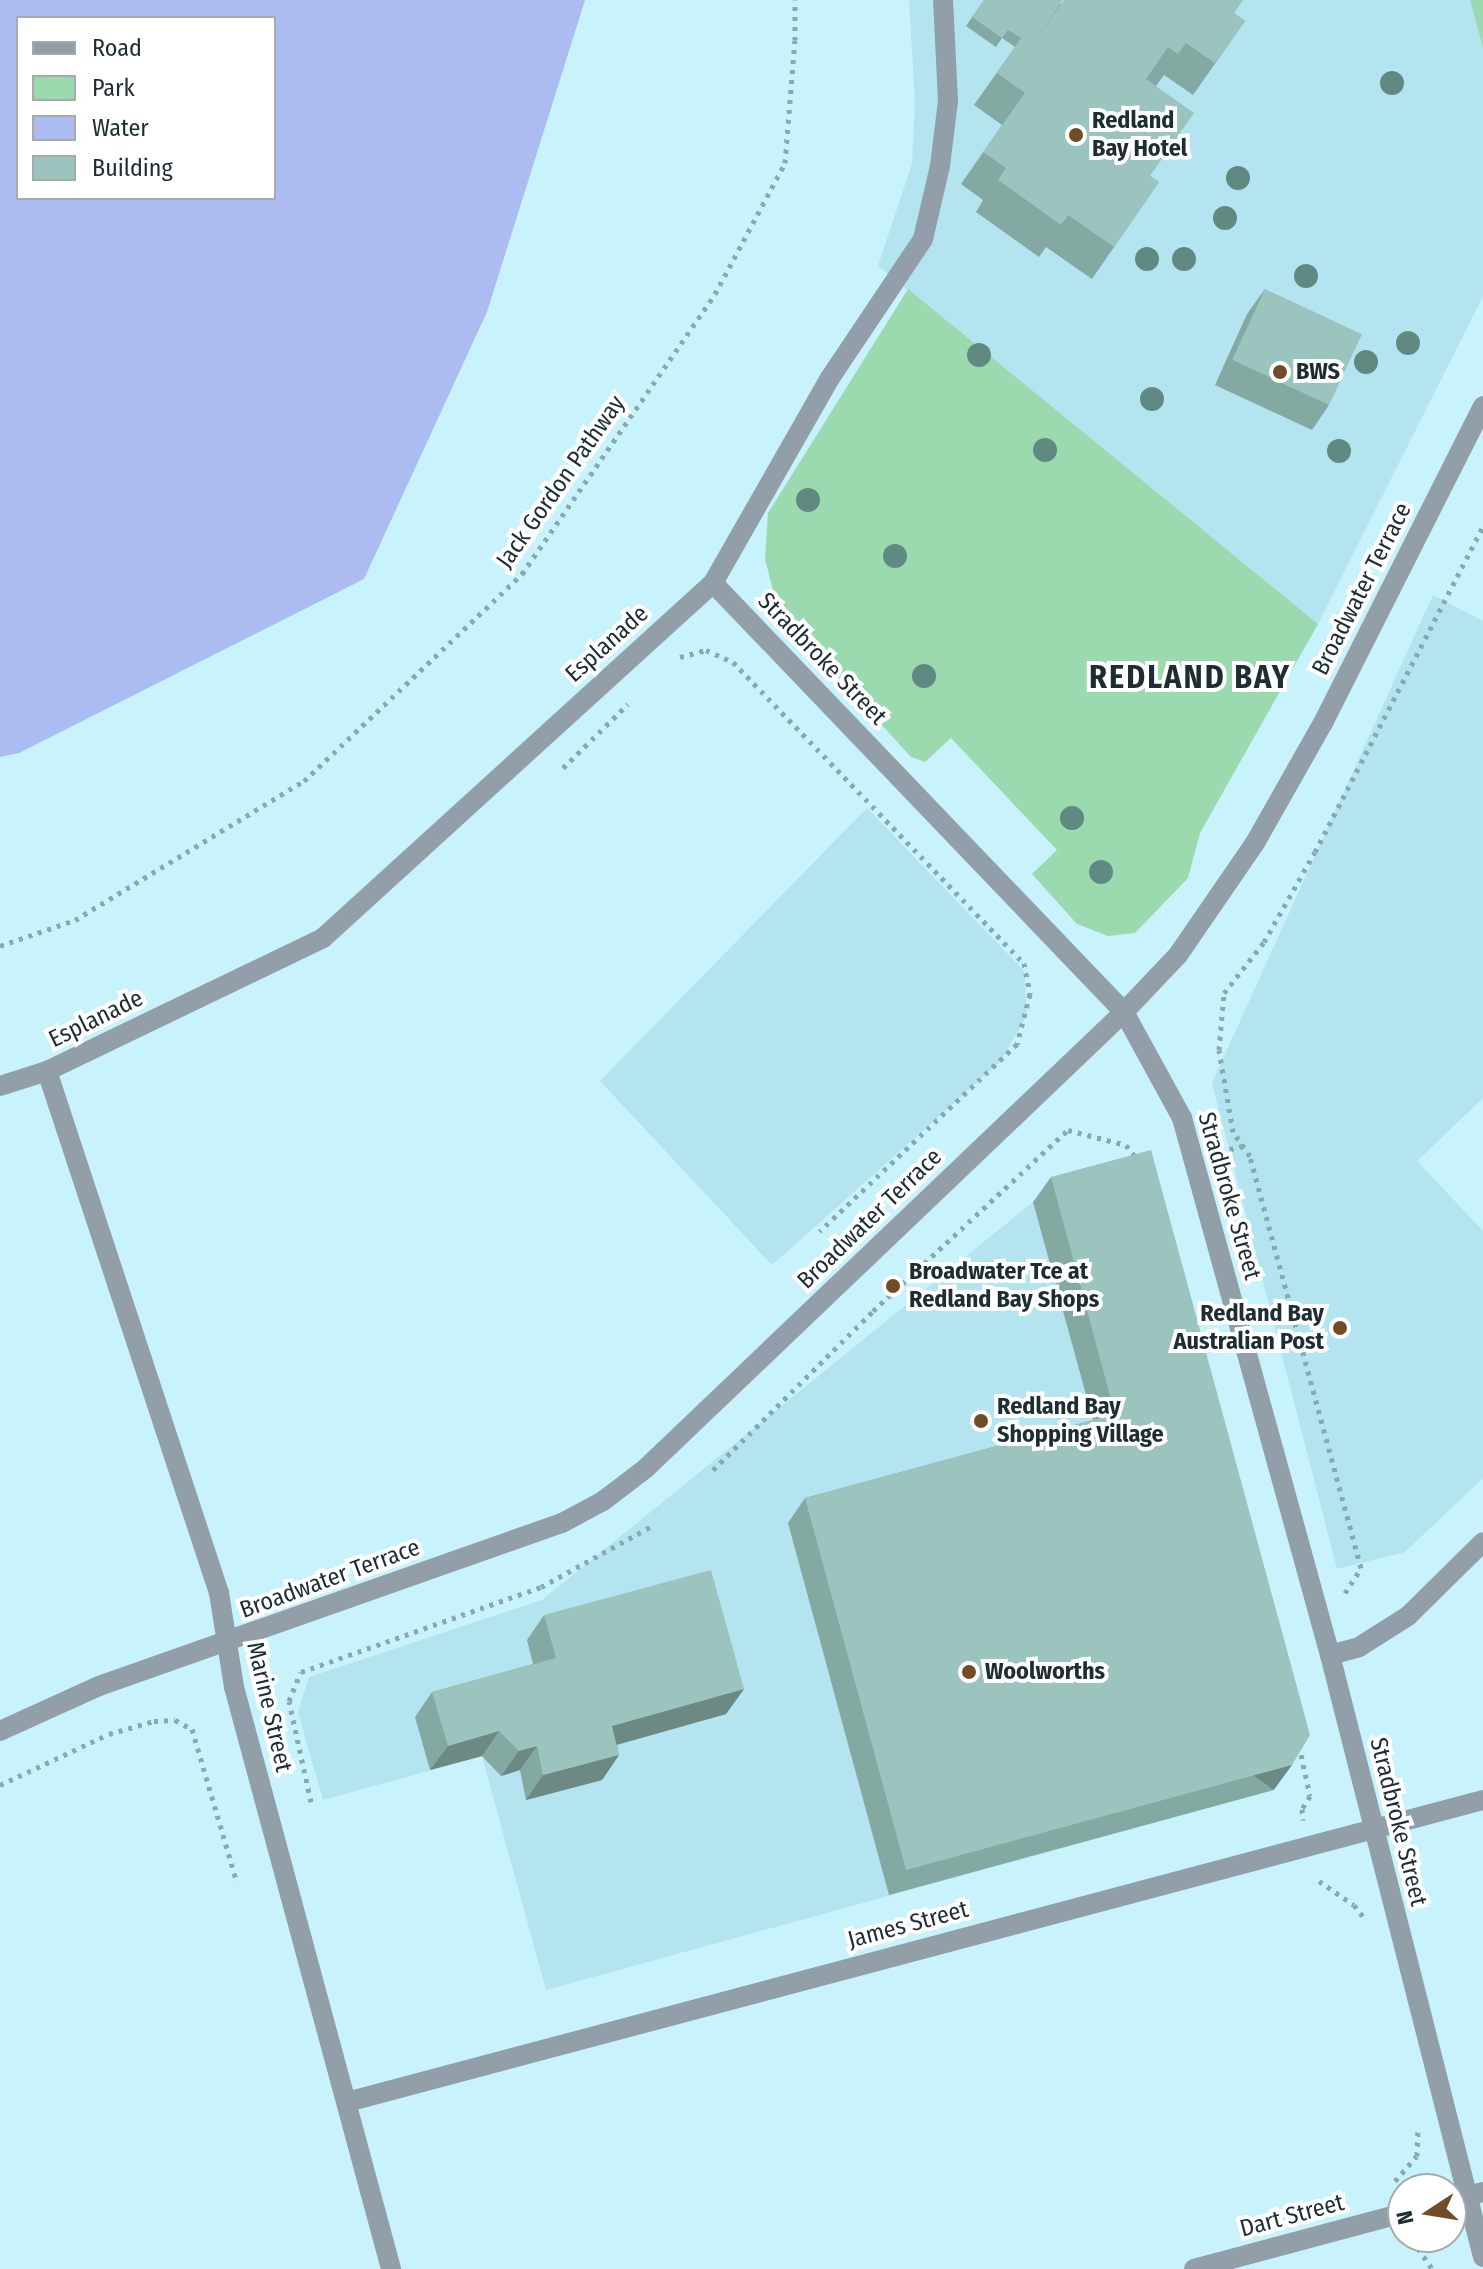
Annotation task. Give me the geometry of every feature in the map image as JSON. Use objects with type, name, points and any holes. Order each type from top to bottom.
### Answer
[{"type":"street","name":"Esplanade","points":[[0,1086],[47,1071],[323,938],[713,583],[830,378],[923,239],[940,166],[948,101],[943,0]]},
{"type":"street","name":"Broadwater Terrace","points":[[0,1731],[99,1686],[562,1523],[603,1501],[645,1469],[1124,1012],[1178,955],[1255,843],[1378,618],[1483,406]]},
{"type":"street","name":"Stradbroke Street","points":[[713,583],[1124,1012],[1182,1118],[1330,1655],[1461,2173]]},
{"type":"street","name":"Marine Street","points":[[47,1071],[219,1593],[237,1700],[391,2269]]},
{"type":"street","points":[[1330,1655],[1359,1647],[1408,1616],[1483,1542]]},
{"type":"street","name":"James Street","points":[[347,2102],[1483,1800]]},
{"type":"street","name":"Stradbroke Street","points":[[1467,2196],[1483,2257]]},
{"type":"street","name":"Dart Street","points":[[1194,2269],[1387,2217]]},
{"type":"path","name":"Jack Gordon Pathway","points":[[0,946],[75,920],[304,781],[522,574],[715,294],[785,163],[795,40],[795,0]]},
{"type":"path","points":[[1345,1593],[1361,1568],[1250,1156],[1233,1132],[1219,1050],[1224,993],[1264,942],[1308,865],[1483,527]]},
{"type":"path","points":[[674,662],[684,653],[706,650],[733,662],[1024,963],[1030,994],[1017,1044],[820,1231]]},
{"type":"path","points":[[563,768],[630,703]]},
{"type":"path","points":[[713,1470],[873,1311],[1068,1130],[1126,1145],[1141,1164]]},
{"type":"path","points":[[1214,1153],[1243,1146]]},
{"type":"path","points":[[311,1802],[289,1701],[301,1672],[541,1587],[654,1525]]},
{"type":"path","points":[[0,1785],[109,1734],[154,1721],[175,1720],[192,1729],[237,1883]]},
{"type":"path","points":[[1298,1742],[1310,1796],[1302,1809],[1304,1822]]},
{"type":"path","points":[[1319,1881],[1354,1905],[1366,1920]]},
{"type":"path","points":[[1402,2173],[1417,2156],[1418,2122]]},
{"type":"shaded area","points":[[909,0],[1483,0],[1483,296],[1318,624],[878,266],[912,164],[915,103]]},
{"type":"shaded area","points":[[1433,595],[1483,621],[1483,1098],[1417,1161],[1483,1231],[1483,1478],[1405,1552],[1337,1569],[1212,1083]]},
{"type":"shaded area","points":[[867,808],[1024,971],[1027,1015],[1001,1061],[772,1265],[600,1081]]},
{"type":"shaded area","name":"Redland Bay Shopping Village","points":[[1134,1175],[1274,1790],[546,1990],[482,1756],[323,1800],[298,1712],[309,1677],[542,1600],[1033,1202]]},
{"type":"green space","points":[[1470,0],[1483,0],[1483,48],[1482,44]]},
{"type":"green space","points":[[908,289],[1318,624],[1200,833],[1188,878],[1135,933],[1108,936],[1077,924],[1032,874],[1057,850],[951,738],[925,762],[911,757],[796,631],[775,598],[765,559],[768,513]]},
{"type":"water","points":[[0,0],[585,0],[487,312],[364,579],[19,753],[0,757]]},
{"type":"building","points":[[984,0],[1063,0],[1041,32],[1030,25],[1021,38],[1008,30],[1002,38],[972,17]]},
{"type":"building","name":"Redland Bay Hotel","points":[[1064,0],[1243,0],[1234,13],[1245,21],[1215,63],[1186,43],[1178,54],[1168,47],[1146,79],[1194,113],[1150,176],[1159,182],[1114,247],[1068,215],[1061,225],[998,180],[1006,168],[983,152],[1025,93],[997,73],[1030,25],[1041,32]]},
{"type":"building","points":[[1265,289],[1362,334],[1329,405],[1232,360]]},
{"type":"building","points":[[1151,1150],[1310,1735],[1292,1765],[906,1870],[805,1498],[1115,1414],[1051,1177]]},
{"type":"building","points":[[711,1570],[744,1689],[612,1726],[619,1755],[543,1775],[537,1746],[519,1751],[499,1731],[448,1746],[432,1692],[556,1658],[544,1615]]},
{"type":"place","name":"Redland Bay Hotel","points":[[1076,135]]},
{"type":"place","name":"BWS","points":[[1280,372]]},
{"type":"place","name":"Broadwater Tce at Redland Bay Shops","points":[[893,1286]]},
{"type":"place","name":"Redland Bay Australian Post","points":[[1340,1328]]},
{"type":"place","name":"Redland Bay Shopping Village","points":[[981,1421]]},
{"type":"place","name":"Woolworths","points":[[969,1672]]},
{"type":"district","name":"REDLAND BAY","points":[[1190,677]]}]
